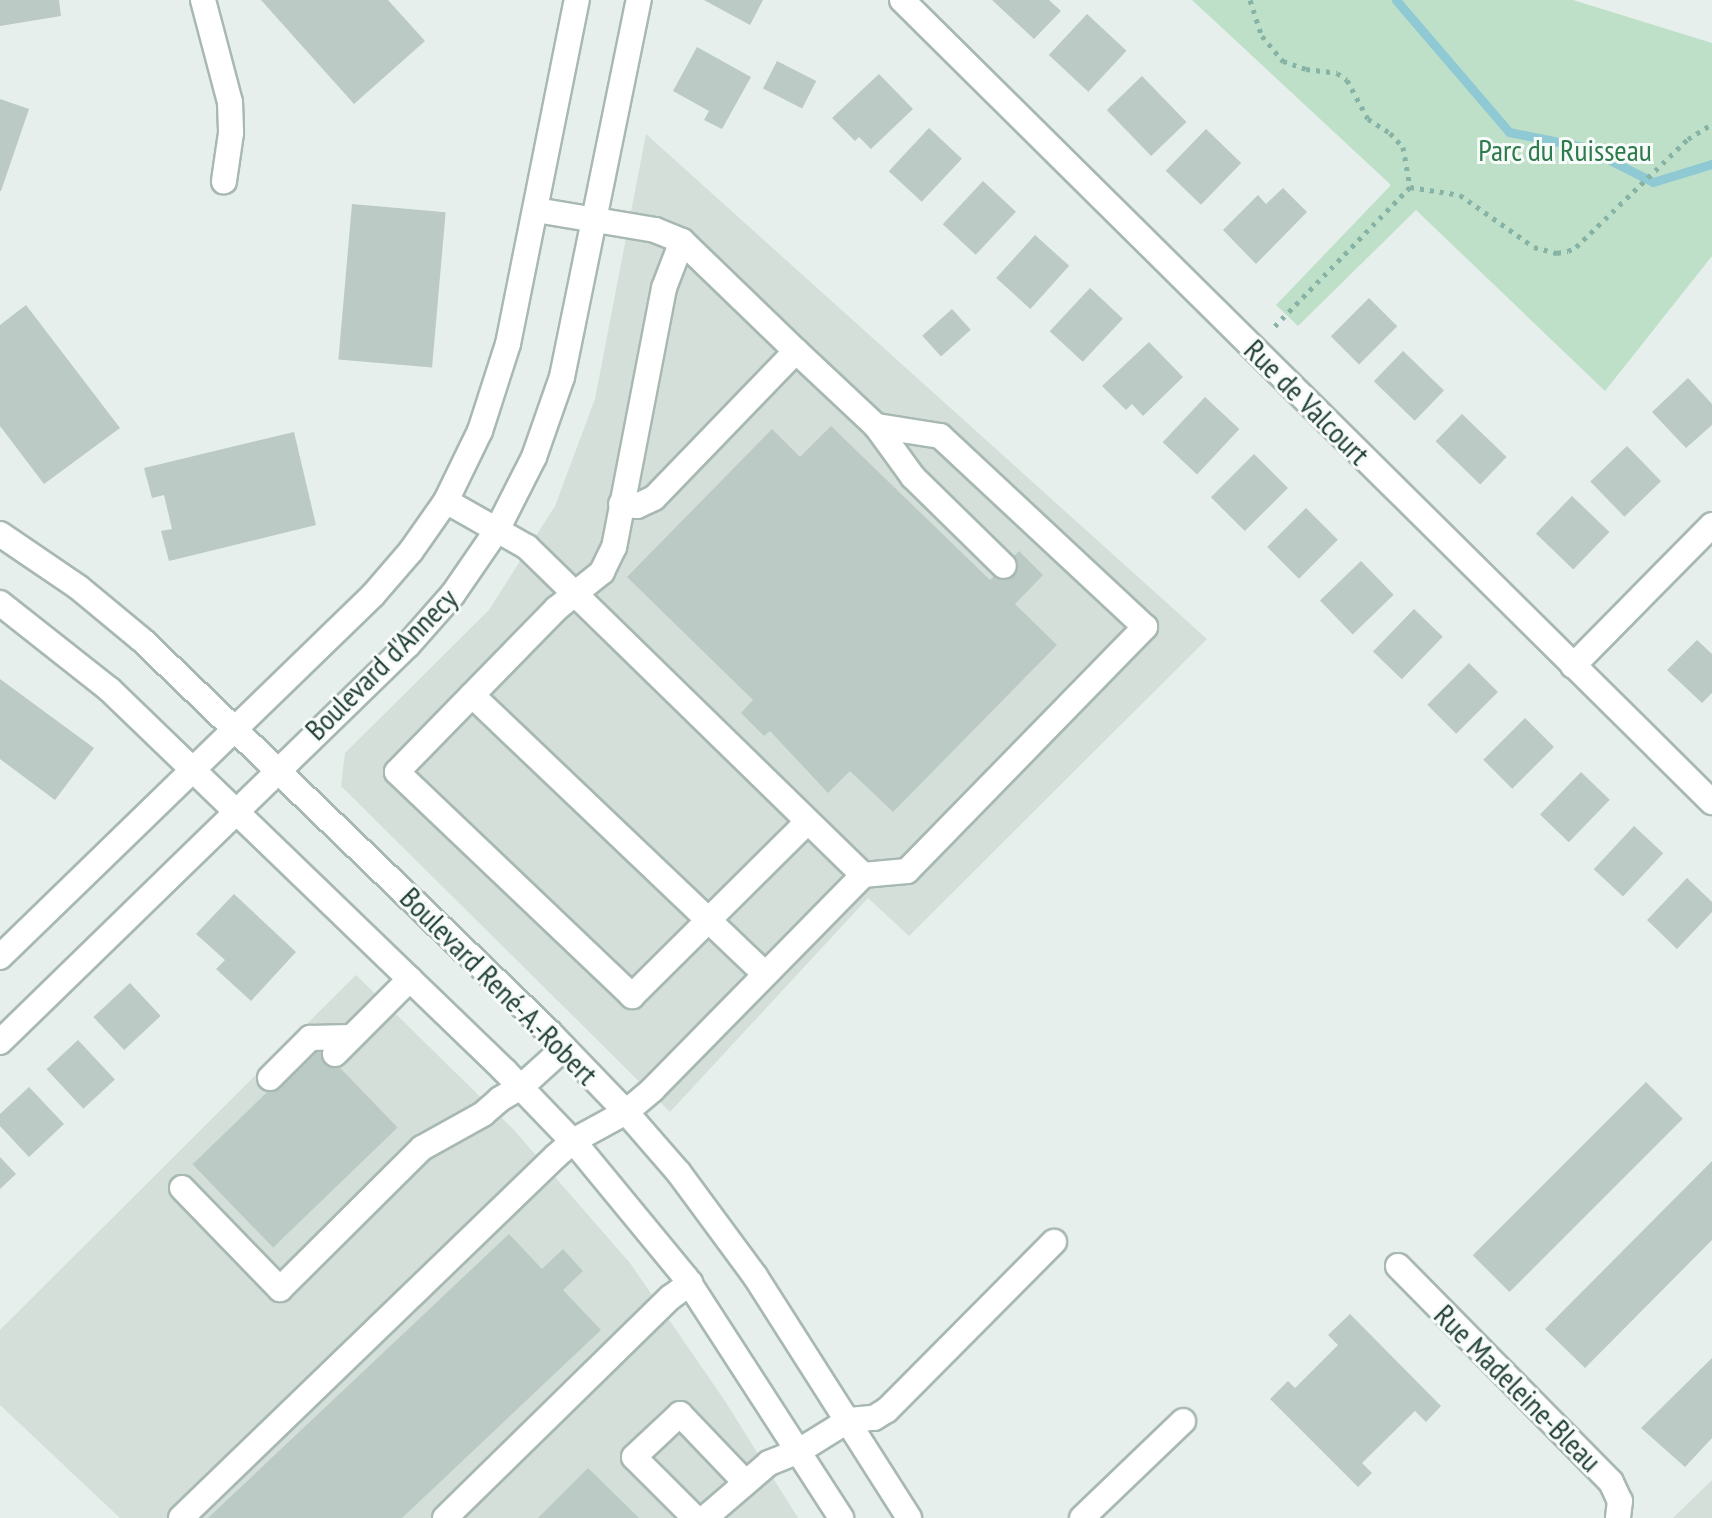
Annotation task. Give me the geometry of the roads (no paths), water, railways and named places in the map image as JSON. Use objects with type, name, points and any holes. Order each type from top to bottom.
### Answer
[{"type":"street","points":[[203,0],[230,102],[231,133],[224,181]]},
{"type":"street","name":"Boulevard d'Annecy","points":[[0,957],[383,585],[446,501],[477,440],[495,391],[536,210],[577,0]]},
{"type":"street","name":"Boulevard d'Annecy","points":[[0,1042],[436,614],[497,530],[534,457],[554,404],[639,0]]},
{"type":"street","name":"Rue de Valcourt","points":[[902,0],[1712,802]]},
{"type":"street","points":[[536,210],[669,234],[682,241],[876,426],[913,477],[1004,566]]},
{"type":"street","points":[[682,241],[664,288],[610,558],[594,582],[557,608],[397,772],[632,996],[807,822]]},
{"type":"street","points":[[621,504],[637,506],[654,498],[796,351]]},
{"type":"street","points":[[181,1518],[573,1141],[626,1112],[863,875],[907,871],[1145,627],[940,436],[876,426]]},
{"type":"street","points":[[446,501],[527,547],[863,875]]},
{"type":"street","points":[[1573,666],[1712,525]]},
{"type":"street","name":"Boulevard René-A.-Robert","points":[[0,534],[111,612],[564,1048],[626,1112],[729,1239],[849,1420],[909,1518]]},
{"type":"street","name":"Boulevard René-A.-Robert","points":[[0,603],[87,668],[237,810],[573,1141],[690,1283],[841,1518]]},
{"type":"street","points":[[472,695],[765,974]]},
{"type":"street","points":[[270,1078],[310,1038],[343,1045],[410,979]]},
{"type":"street","points":[[182,1188],[280,1289],[422,1148],[483,1114],[521,1087],[564,1048]]},
{"type":"street","points":[[722,1512],[744,1481],[769,1463],[799,1451],[849,1420],[874,1418],[896,1402],[1054,1242]]},
{"type":"street","name":"Rue Madeleine-Bleau","points":[[1398,1266],[1611,1482],[1619,1494],[1618,1518]]},
{"type":"street","points":[[445,1518],[671,1297],[690,1283]]},
{"type":"street","points":[[695,1518],[634,1457],[680,1414],[744,1481]]},
{"type":"street","points":[[1082,1518],[1183,1421]]},
{"type":"waterway","points":[[1396,0],[1509,132],[1584,147],[1653,182],[1712,164]]},
{"type":"park label","name":"Parc du Ruisseau","points":[[1565,150]]}]
